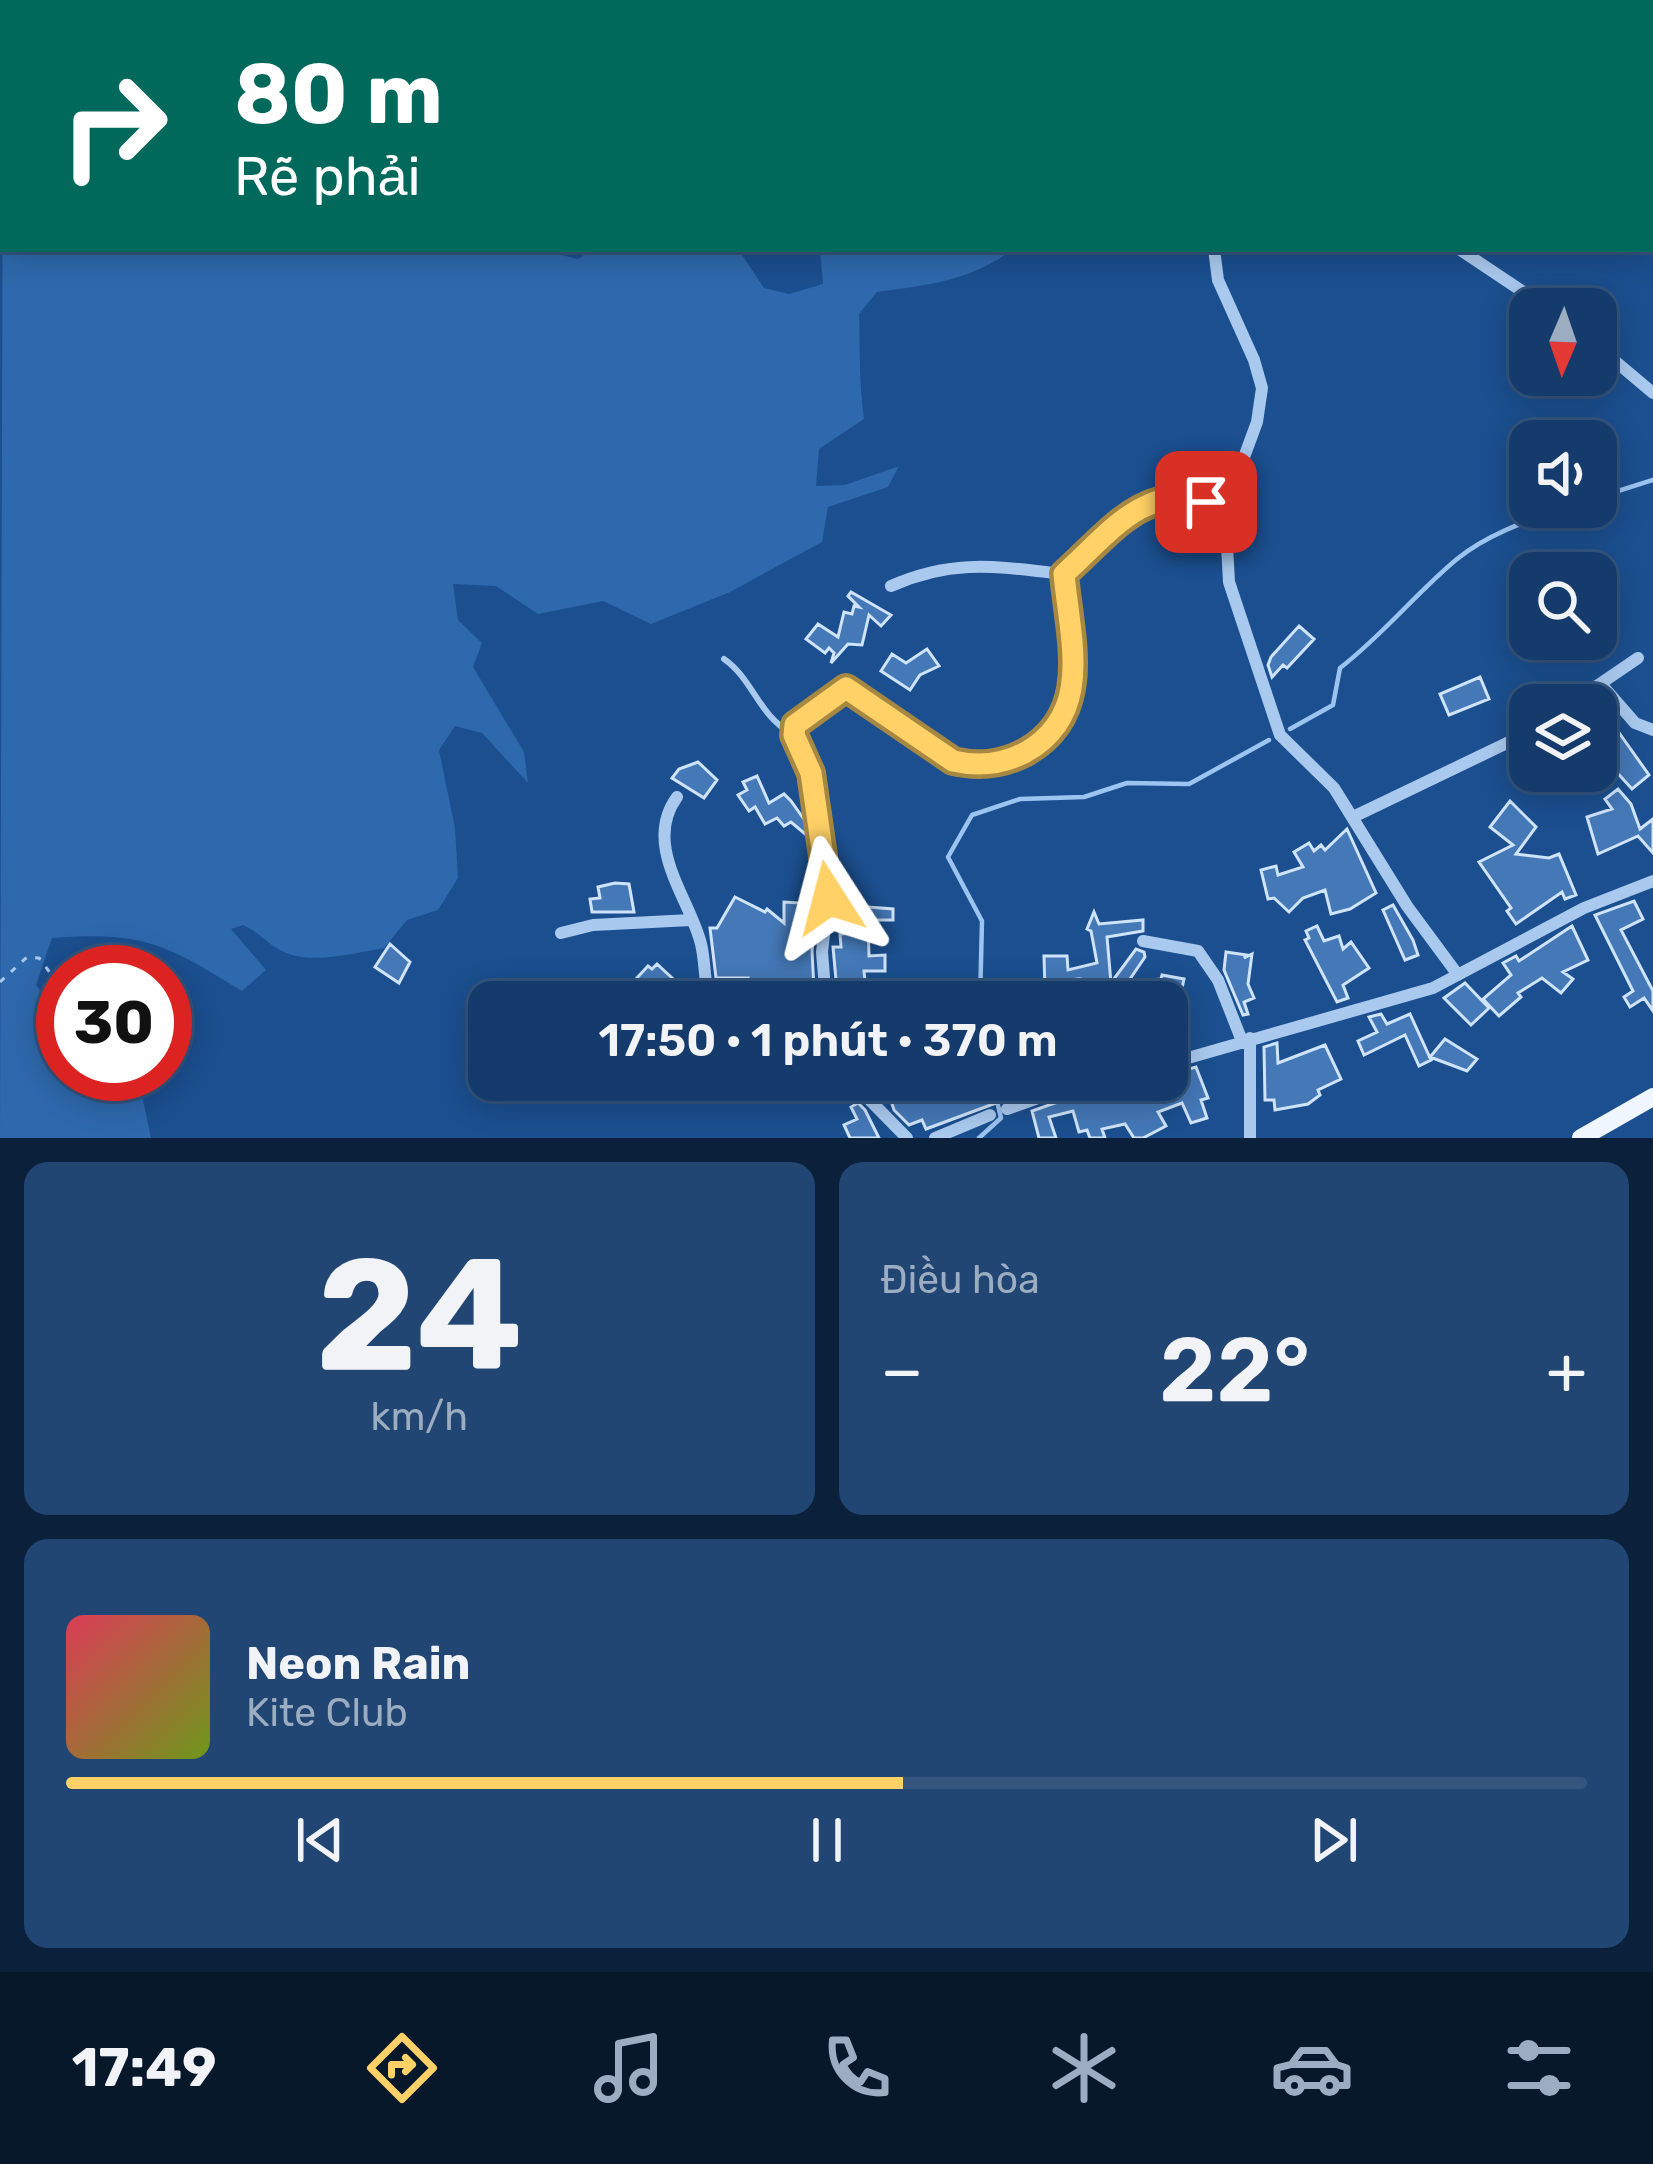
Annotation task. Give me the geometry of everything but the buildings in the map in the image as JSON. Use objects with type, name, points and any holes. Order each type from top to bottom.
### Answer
[{"type":"main road","points":[[1581,1138],[1653,1097]]},
{"type":"street","points":[[1214,252],[1218,280],[1262,388],[1257,422],[1225,508],[1229,582],[1280,735],[1334,788],[1406,906],[1457,975]]},
{"type":"street","points":[[1464,252],[1518,288]]},
{"type":"street","points":[[1617,363],[1653,393]]},
{"type":"street","points":[[891,586],[972,565],[1064,574],[1150,500],[1191,497],[1225,508]]},
{"type":"street","points":[[825,981],[829,891],[811,773],[794,735],[795,725],[846,688],[953,761],[994,764],[1035,746],[1051,736],[1064,718],[1072,694],[1064,574]]},
{"type":"street","points":[[1601,684],[1638,658]]},
{"type":"street","points":[[1617,703],[1634,723],[1653,730]]},
{"type":"street","points":[[1353,817],[1509,741]]},
{"type":"street","points":[[676,797],[670,806],[668,865],[703,949],[707,981]]},
{"type":"street","points":[[1188,1057],[1332,1020],[1457,975],[1584,908],[1653,881]]},
{"type":"street","points":[[561,933],[593,925],[691,920]]},
{"type":"street","points":[[1144,941],[1198,951],[1218,980],[1246,1039],[1250,1138]]},
{"type":"street","points":[[871,1101],[907,1138]]},
{"type":"street","points":[[1007,1108],[1027,1101]]},
{"type":"street","points":[[935,1138],[990,1115]]},
{"type":"lane","points":[[724,659],[740,669],[777,725],[794,735]]},
{"type":"path","points":[[0,982],[27,957],[36,958]]},
{"type":"shaded area","points":[[2,252],[549,252],[578,259],[588,252],[740,252],[764,288],[789,294],[823,284],[820,252],[1009,252],[965,275],[877,292],[859,314],[864,419],[819,449],[816,486],[845,485],[899,466],[888,487],[828,507],[822,542],[730,592],[651,624],[603,601],[538,614],[496,586],[453,584],[458,620],[482,643],[473,667],[524,752],[528,783],[482,733],[455,726],[439,750],[455,828],[458,878],[438,910],[407,920],[384,948],[334,957],[295,956],[243,925],[231,929],[266,970],[242,991],[192,962],[192,945],[83,936],[52,938],[50,945],[36,945],[36,1101],[143,1101],[151,1138],[0,1138]]},
{"type":"waterway","points":[[1617,491],[1653,480]]},
{"type":"waterway","points":[[1290,729],[1333,705],[1340,668],[1427,586],[1469,550],[1511,528]]},
{"type":"waterway","points":[[981,981],[982,921],[948,857],[972,815],[1020,799],[1084,797],[1127,783],[1189,784],[1269,740]]},
{"type":"waterway","points":[[979,1138],[1001,1118],[997,1101]]},
{"type":"route","points":[[829,898],[811,773],[794,735],[795,725],[846,688],[953,761],[974,766],[1020,755],[1051,736],[1072,694],[1064,574],[1150,500],[1171,496],[1206,502]]}]
